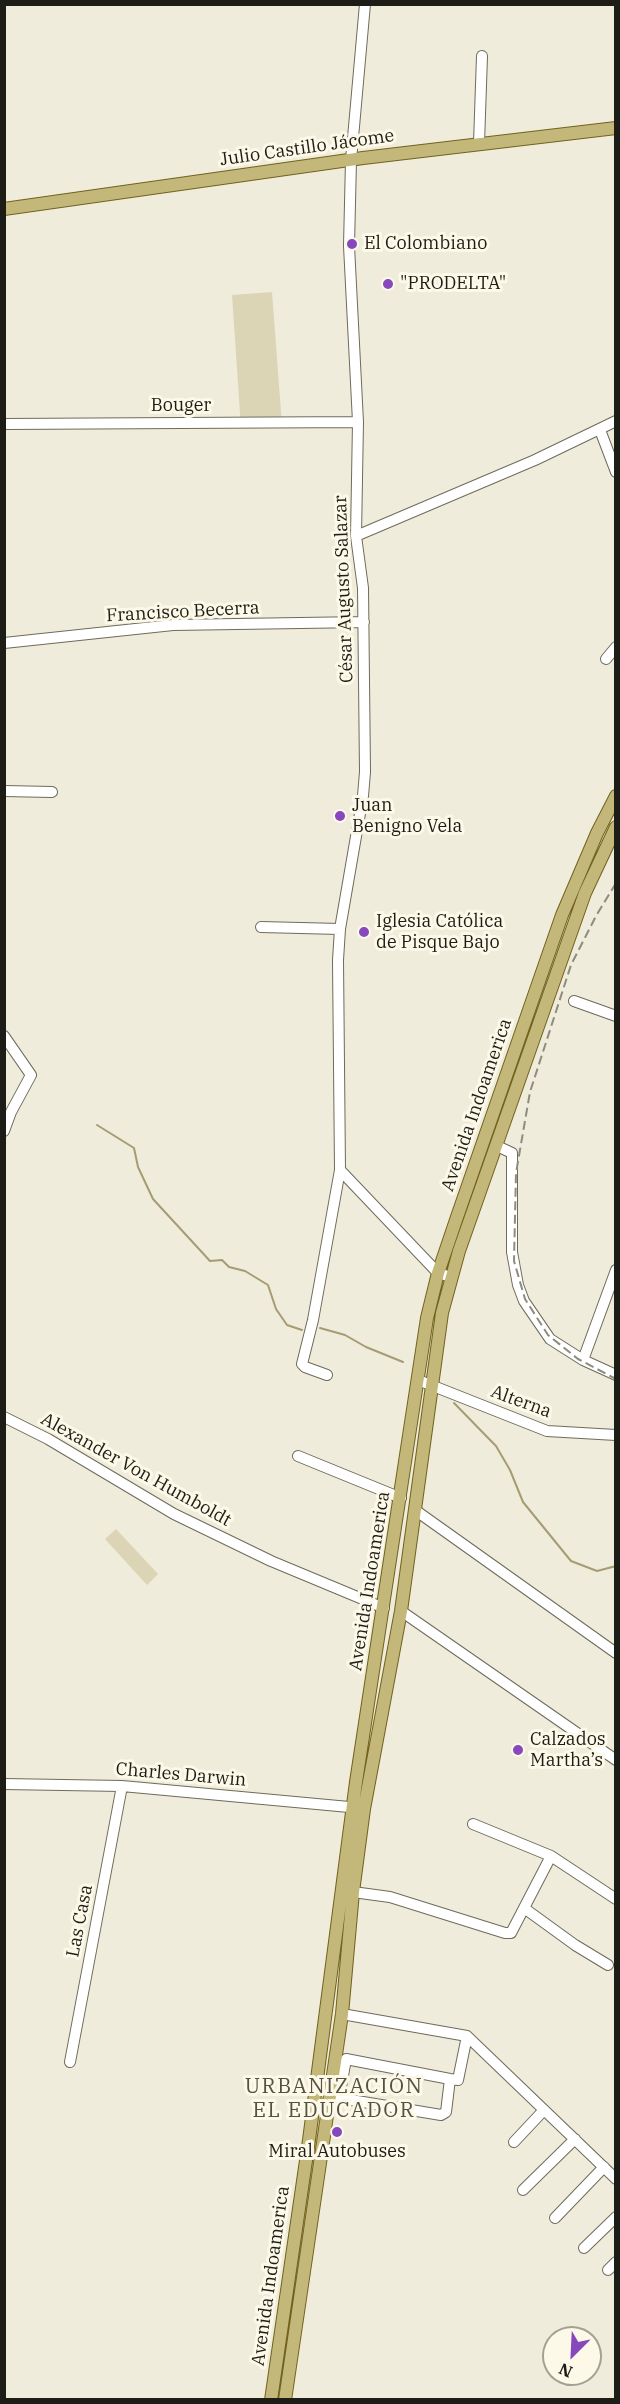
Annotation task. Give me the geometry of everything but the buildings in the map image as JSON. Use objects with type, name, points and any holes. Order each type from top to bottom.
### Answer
[{"type":"main road","name":"Julio Castillo Jácome","points":[[4,209],[479,143],[615,128]]},
{"type":"main road","name":"Avenida Indoamerica","points":[[271,2400],[359,1803],[420,1355],[445,1275],[461,1205],[562,915],[615,796]]},
{"type":"main road","name":"Avenida Indoamerica","points":[[285,2400],[342,2014],[359,1803],[401,1611],[442,1313],[445,1275],[474,1210],[585,893],[615,826]]},
{"type":"main road","points":[[461,1205],[474,1210]]},
{"type":"street","name":"César Augusto Salazar","points":[[327,1375],[304,1367],[302,1364],[313,1320],[340,1170],[338,960],[340,929],[363,796],[364,622],[363,588],[356,536],[358,422],[349,246],[351,160],[365,4]]},
{"type":"street","points":[[479,143],[482,56]]},
{"type":"street","points":[[356,536],[535,460],[615,421]]},
{"type":"street","name":"Bouger","points":[[4,424],[358,422]]},
{"type":"street","points":[[600,430],[615,472]]},
{"type":"street","name":"Francisco Becerra","points":[[4,643],[173,625],[364,622]]},
{"type":"street","points":[[606,659],[615,647]]},
{"type":"street","points":[[4,791],[52,792]]},
{"type":"street","points":[[261,927],[340,929]]},
{"type":"street","points":[[574,1001],[615,1016]]},
{"type":"street","points":[[4,1035],[31,1075],[10,1114],[4,1131]]},
{"type":"street","points":[[497,1146],[512,1153],[512,1252],[518,1285],[524,1301],[550,1339],[583,1360],[615,1375]]},
{"type":"street","points":[[340,1170],[445,1275]]},
{"type":"street","points":[[583,1360],[615,1270]]},
{"type":"street","name":"Alterna","points":[[418,1380],[547,1431],[615,1436]]},
{"type":"street","name":"Alexander Von Humboldt","points":[[4,1417],[48,1439],[174,1514],[271,1561],[384,1608]]},
{"type":"street","points":[[298,1456],[401,1498]]},
{"type":"street","points":[[415,1510],[615,1653]]},
{"type":"street","points":[[401,1611],[615,1760]]},
{"type":"street","name":"Charles Darwin","points":[[4,1784],[122,1786],[359,1803]]},
{"type":"street","name":"Las Casa","points":[[70,2062],[122,1786]]},
{"type":"street","points":[[473,1824],[551,1856],[615,1899]]},
{"type":"street","points":[[353,1892],[390,1897],[511,1933],[551,1856]]},
{"type":"street","points":[[524,1908],[575,1945],[608,1965]]},
{"type":"street","points":[[342,2014],[467,2036],[615,2179]]},
{"type":"street","points":[[450,2079],[446,2112],[441,2115],[339,2097],[346,2059],[458,2080],[467,2036]]},
{"type":"street","points":[[514,2142],[544,2110]]},
{"type":"street","points":[[523,2190],[574,2139]]},
{"type":"street","points":[[555,2218],[604,2168]]},
{"type":"street","points":[[584,2248],[615,2217]]},
{"type":"shaded area","points":[[272,292],[282,425],[241,428],[232,295]]},
{"type":"shaded area","points":[[116,1529],[158,1574],[147,1585],[105,1539]]},
{"type":"waterway","points":[[97,1125],[134,1148],[138,1167],[153,1199],[210,1261],[222,1260],[229,1267],[245,1271],[268,1285],[276,1309],[287,1325],[302,1330]]},
{"type":"waterway","points":[[320,1328],[345,1335],[366,1347],[403,1362]]},
{"type":"waterway","points":[[454,1403],[496,1446],[510,1470],[523,1502],[571,1561],[597,1571],[616,1566]]},
{"type":"railway","points":[[616,883],[571,965],[530,1092],[516,1173],[514,1261],[525,1299],[548,1335],[578,1359],[616,1379]]},
{"type":"place","name":"El Colombiano","points":[[352,244]]},
{"type":"place","name":"\"PRODELTA\"","points":[[388,284]]},
{"type":"place","name":"Juan Benigno Vela","points":[[340,816]]},
{"type":"place","name":"Iglesia Católica de Pisque Bajo","points":[[364,932]]},
{"type":"place","name":"Calzados Martha’s","points":[[518,1750]]},
{"type":"place","name":"Miral Autobuses","points":[[337,2132]]},
{"type":"district","name":"URBANIZACIÓN EL EDUCADOR","points":[[334,2099]]}]
